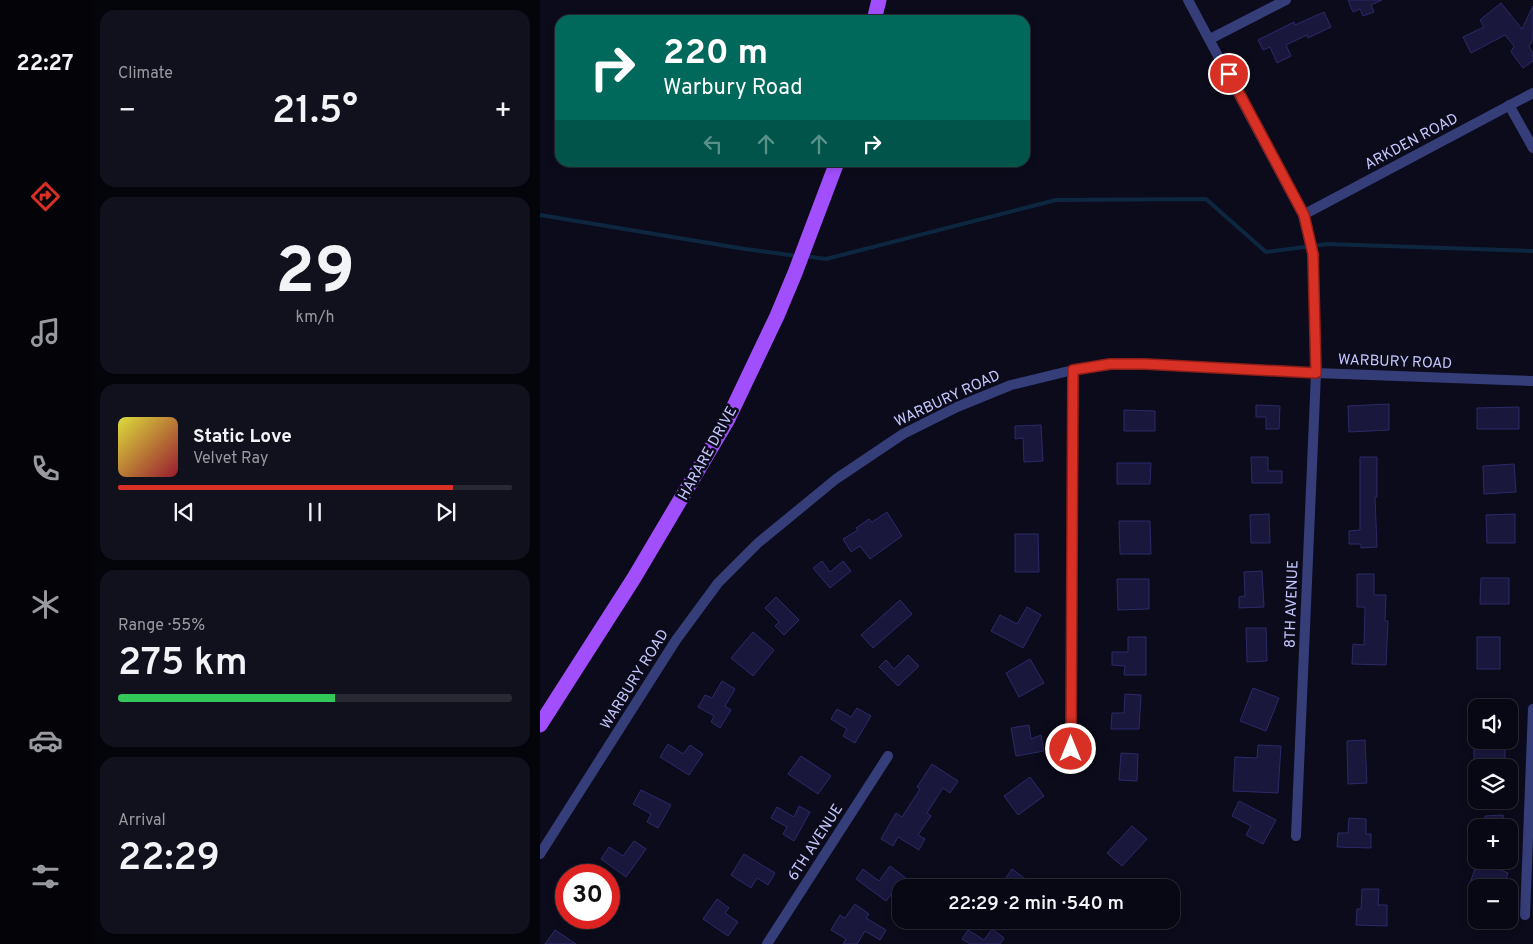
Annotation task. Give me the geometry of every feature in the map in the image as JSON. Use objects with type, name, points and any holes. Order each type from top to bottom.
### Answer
[{"type":"main road","points":[[875,15],[878,0]]},
{"type":"main road","name":"HARARE DRIVE","points":[[540,725],[634,578],[727,421],[753,369],[795,273],[835,167]]},
{"type":"street","name":"8TH AVENUE","points":[[1188,0],[1304,215],[1313,254],[1316,373],[1296,836]]},
{"type":"street","points":[[1210,39],[1286,0]]},
{"type":"street","name":"ARKDEN ROAD","points":[[1304,215],[1533,93]]},
{"type":"street","points":[[1509,106],[1533,148]]},
{"type":"street","name":"WARBURY ROAD","points":[[540,854],[676,640],[718,583],[758,542],[836,479],[903,434],[957,407],[1012,385],[1073,370],[1110,364],[1533,381]]},
{"type":"street","points":[[1071,769],[1073,370]]},
{"type":"street","points":[[1526,915],[1533,709]]},
{"type":"street","name":"6TH AVENUE","points":[[767,944],[888,756]]},
{"type":"building","points":[[1348,0],[1382,0],[1371,5],[1374,12],[1363,16],[1360,9],[1353,12]]},
{"type":"building","points":[[1501,3],[1522,29],[1533,6],[1533,39],[1529,47],[1533,53],[1533,61],[1523,68],[1511,52],[1514,46],[1505,35],[1471,53],[1463,37],[1484,27],[1480,20]]},
{"type":"building","points":[[1324,12],[1331,27],[1308,38],[1307,35],[1286,45],[1291,56],[1277,63],[1270,47],[1263,50],[1258,40],[1294,22],[1295,25]]},
{"type":"building","points":[[1389,404],[1389,430],[1349,432],[1348,406]]},
{"type":"building","points":[[1256,405],[1280,406],[1279,429],[1266,429],[1266,417],[1256,417]]},
{"type":"building","points":[[1519,407],[1519,429],[1477,429],[1477,408]]},
{"type":"building","points":[[1124,410],[1155,411],[1155,431],[1124,431]]},
{"type":"building","points":[[1041,425],[1043,461],[1024,462],[1023,438],[1015,439],[1015,426]]},
{"type":"building","points":[[1251,457],[1268,457],[1268,471],[1282,471],[1282,483],[1252,483]]},
{"type":"building","points":[[1360,457],[1377,457],[1377,497],[1375,497],[1377,547],[1361,548],[1361,544],[1349,544],[1349,531],[1360,530]]},
{"type":"building","points":[[1117,463],[1151,463],[1150,484],[1117,484]]},
{"type":"building","points":[[1514,464],[1516,492],[1484,494],[1483,466]]},
{"type":"building","points":[[887,512],[902,536],[870,559],[860,546],[851,552],[843,539],[858,530],[856,528],[869,519],[872,522]]},
{"type":"building","points":[[1269,514],[1270,543],[1251,543],[1250,515]]},
{"type":"building","points":[[1515,514],[1515,543],[1487,543],[1486,515]]},
{"type":"building","points":[[1119,521],[1150,521],[1151,554],[1120,554]]},
{"type":"building","points":[[1015,534],[1038,534],[1039,572],[1015,572]]},
{"type":"building","points":[[822,561],[830,572],[843,561],[851,571],[830,588],[813,568]]},
{"type":"building","points":[[1262,571],[1264,607],[1239,608],[1239,597],[1245,596],[1244,572]]},
{"type":"building","points":[[1357,574],[1374,574],[1374,595],[1386,595],[1385,621],[1388,621],[1386,665],[1352,664],[1353,644],[1364,645],[1365,607],[1357,607]]},
{"type":"building","points":[[1481,578],[1509,578],[1509,604],[1480,604]]},
{"type":"building","points":[[1117,579],[1149,579],[1149,609],[1118,610]]},
{"type":"building","points":[[776,597],[799,620],[784,635],[775,626],[779,622],[765,608]]},
{"type":"building","points":[[900,600],[912,614],[873,648],[861,635]]},
{"type":"building","points":[[1027,607],[1041,615],[1023,648],[991,631],[1000,615],[1017,624]]},
{"type":"building","points":[[1246,628],[1266,628],[1267,661],[1247,662]]},
{"type":"building","points":[[753,632],[774,650],[753,676],[731,658]]},
{"type":"building","points":[[1128,637],[1146,637],[1146,675],[1124,675],[1125,666],[1112,665],[1112,652],[1128,652]]},
{"type":"building","points":[[1477,637],[1500,637],[1500,669],[1477,669]]},
{"type":"building","points":[[908,655],[919,666],[898,686],[879,667],[886,660],[894,669]]},
{"type":"building","points":[[1030,659],[1044,683],[1019,697],[1006,673]]},
{"type":"building","points":[[722,681],[735,689],[725,706],[731,710],[720,728],[711,722],[714,716],[698,707],[705,695],[712,698]]},
{"type":"building","points":[[1253,688],[1279,698],[1266,731],[1240,721]]},
{"type":"building","points":[[1125,694],[1141,695],[1139,729],[1111,729],[1112,713],[1124,713]]},
{"type":"building","points":[[857,708],[871,716],[855,743],[843,736],[847,729],[831,719],[837,709],[851,717]]},
{"type":"building","points":[[1029,725],[1031,739],[1041,735],[1044,751],[1016,756],[1011,728]]},
{"type":"building","points":[[1365,740],[1367,783],[1348,784],[1347,741]]},
{"type":"building","points":[[668,744],[683,754],[690,745],[703,754],[689,775],[660,757]]},
{"type":"building","points":[[1258,745],[1281,746],[1278,793],[1233,791],[1235,757],[1257,758]]},
{"type":"building","points":[[1474,749],[1505,749],[1505,759],[1474,759]]},
{"type":"building","points":[[1121,753],[1138,754],[1137,781],[1119,780]]},
{"type":"building","points":[[801,756],[831,776],[818,794],[788,774]]},
{"type":"building","points":[[932,764],[958,781],[950,793],[943,788],[927,813],[931,816],[918,835],[925,839],[919,850],[898,837],[893,846],[881,839],[896,813],[902,817],[920,789],[917,787]]},
{"type":"building","points":[[1030,777],[1044,796],[1018,815],[1004,796]]},
{"type":"building","points":[[641,790],[671,805],[658,828],[647,822],[651,814],[633,804]]},
{"type":"building","points":[[1239,801],[1276,820],[1263,844],[1246,835],[1251,826],[1232,816]]},
{"type":"building","points":[[799,806],[810,812],[794,841],[783,834],[787,827],[771,818],[777,807],[794,817]]},
{"type":"building","points":[[1503,815],[1503,819],[1485,819],[1485,816]]},
{"type":"building","points":[[1349,818],[1366,819],[1366,834],[1371,834],[1371,848],[1337,847],[1338,833],[1348,833]]},
{"type":"building","points":[[1132,826],[1147,839],[1122,866],[1107,853]]},
{"type":"building","points":[[634,841],[646,849],[626,877],[620,873],[620,864],[608,864],[601,859],[609,847],[623,856]]},
{"type":"building","points":[[744,854],[775,873],[768,885],[757,878],[751,888],[731,875]]},
{"type":"building","points":[[890,866],[907,879],[892,879],[892,893],[886,901],[856,879],[863,869],[879,881]]},
{"type":"building","points":[[1012,869],[1026,879],[1005,879]]},
{"type":"building","points":[[1475,869],[1498,869],[1508,873],[1506,879],[1471,879]]},
{"type":"building","points":[[1362,889],[1379,889],[1378,905],[1387,905],[1387,926],[1356,925],[1357,909],[1361,909]]},
{"type":"building","points":[[717,899],[729,908],[725,913],[738,922],[728,936],[703,919]]},
{"type":"building","points":[[855,904],[869,914],[866,918],[886,930],[880,940],[865,931],[857,944],[843,944],[846,939],[831,930],[840,915],[845,918]]},
{"type":"building","points":[[992,929],[1004,938],[1000,944],[970,944],[962,939],[968,930],[984,940]]},
{"type":"building","points":[[555,930],[576,944],[545,944]]},
{"type":"waterway","points":[[804,256],[826,259],[1056,200],[1206,199],[1266,252],[1327,244],[1533,251]]},
{"type":"waterway","points":[[540,215],[797,256]]},
{"type":"route","points":[[1071,749],[1073,370],[1110,364],[1145,364],[1316,373],[1313,254],[1304,215],[1229,74]]}]
